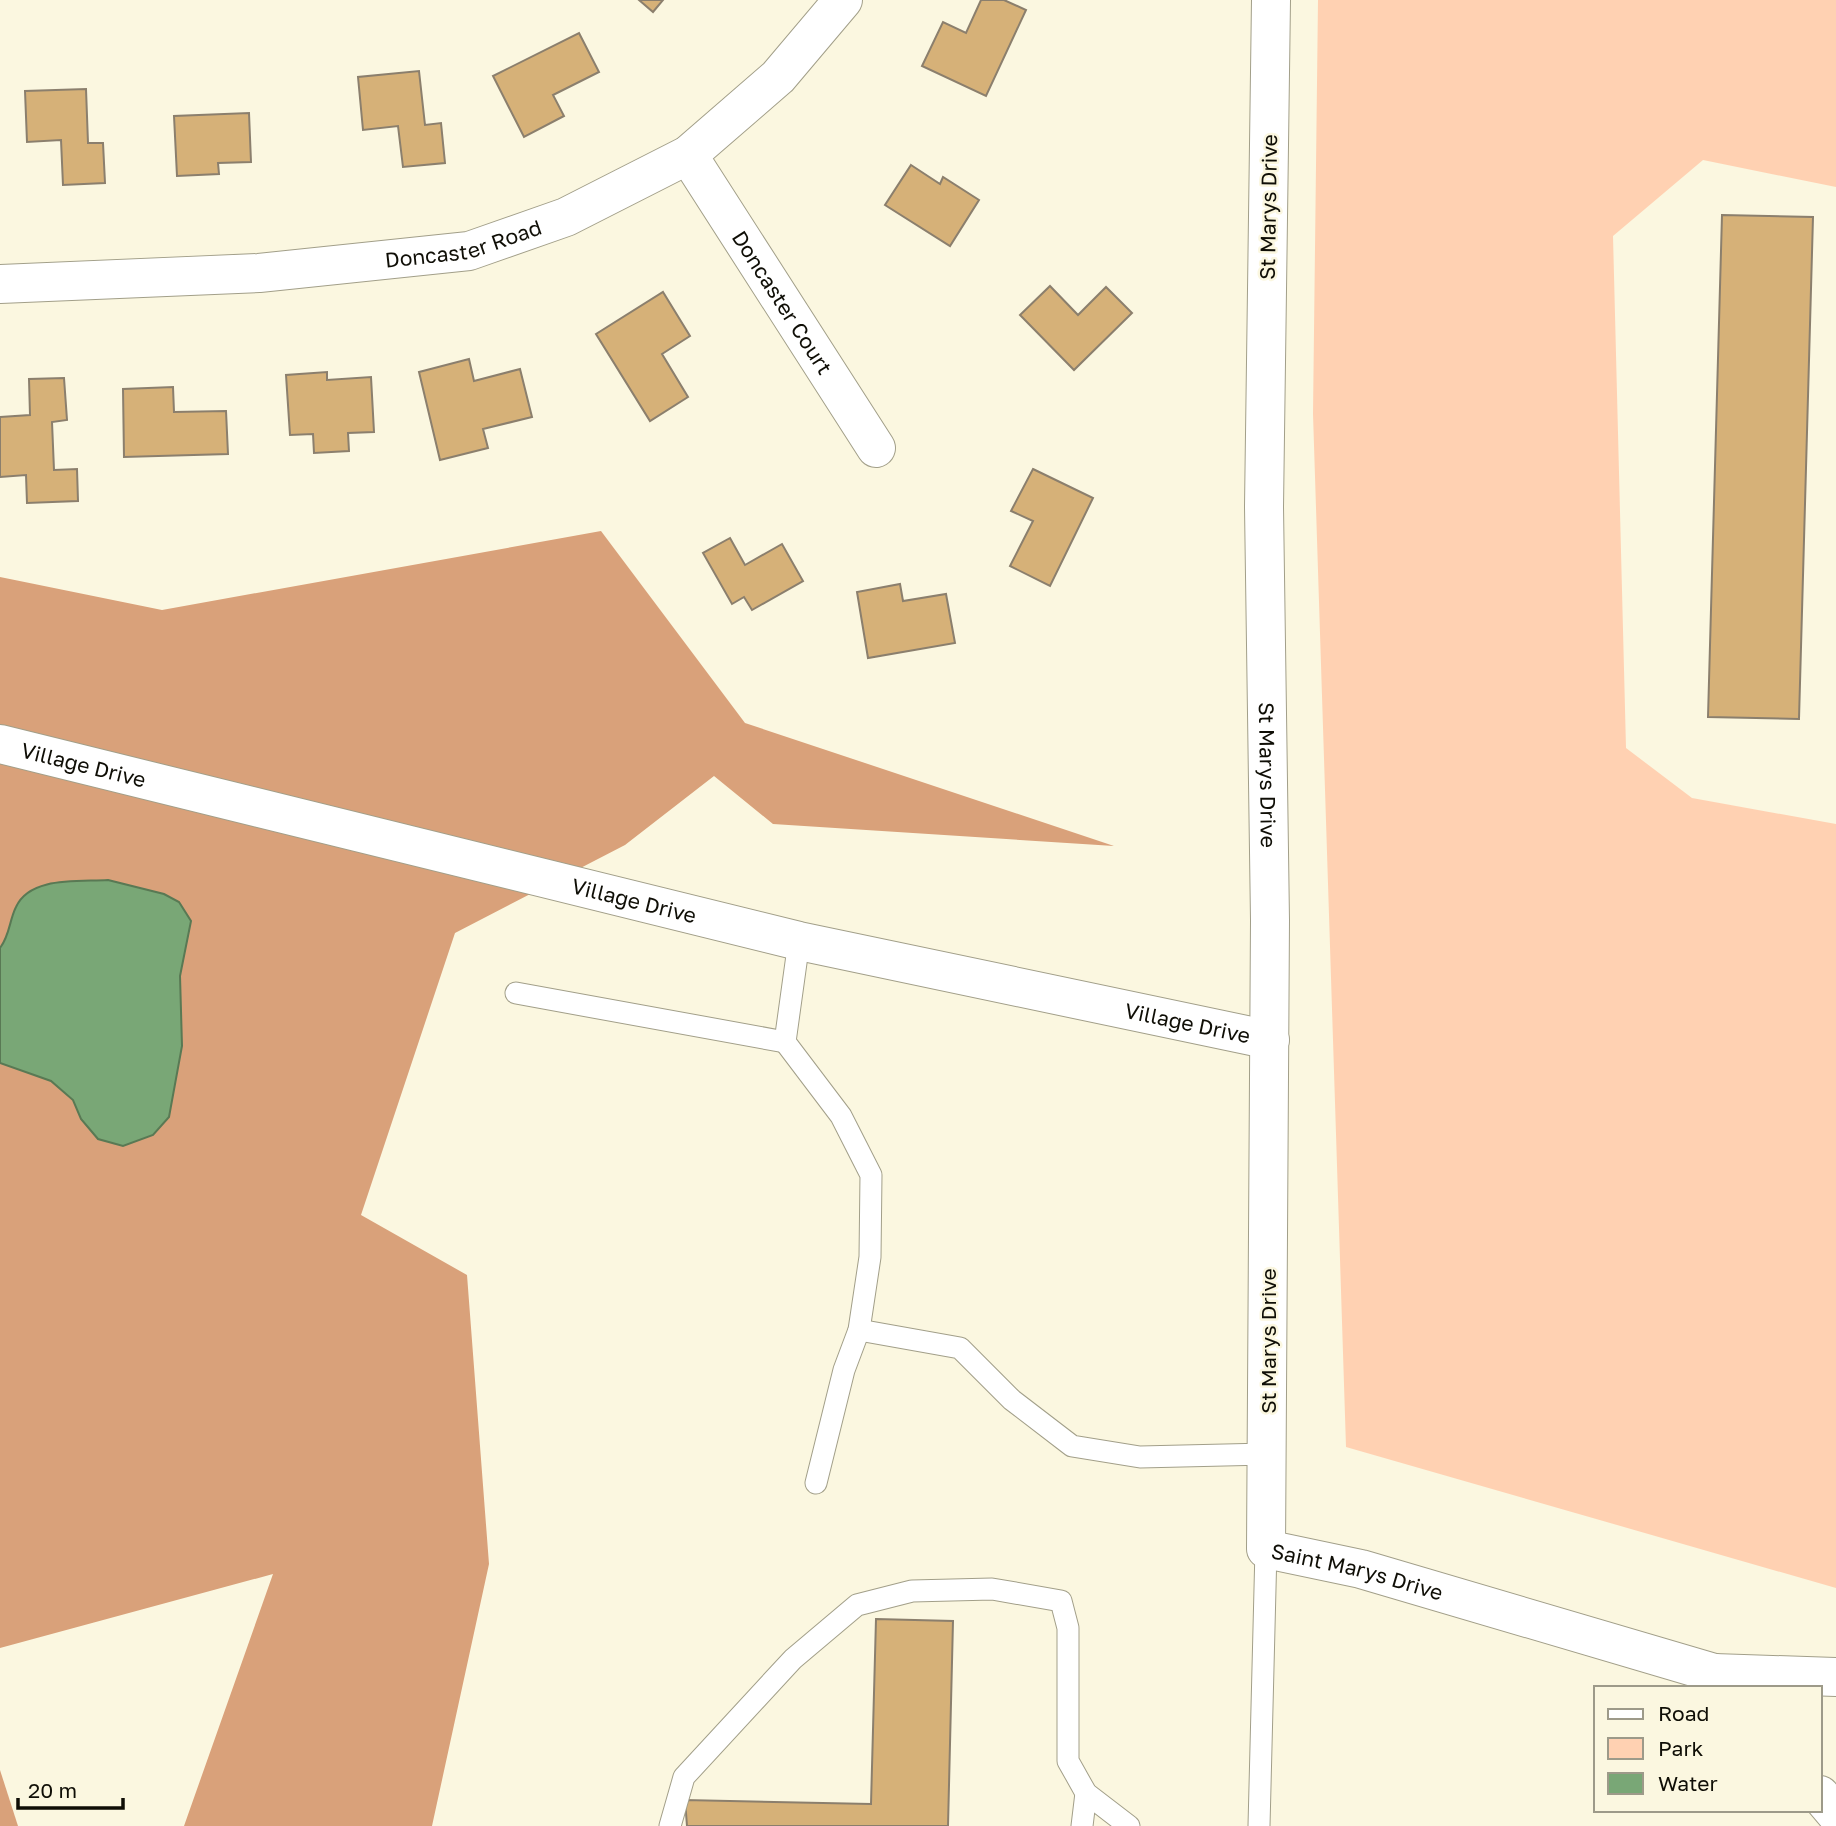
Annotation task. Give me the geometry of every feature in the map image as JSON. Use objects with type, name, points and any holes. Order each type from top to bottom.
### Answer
[{"type":"street","name":"Doncaster Road","points":[[0,284],[259,273],[469,251],[566,218],[688,155],[778,77],[843,0]]},
{"type":"street","name":"St Marys Drive","points":[[1266,1549],[1269,1040],[1264,507],[1271,0]]},
{"type":"street","name":"Doncaster Court","points":[[688,155],[876,448]]},
{"type":"street","name":"Village Drive","points":[[0,744],[799,942],[1269,1040]]},
{"type":"street","name":"Saint Marys Drive","points":[[1266,1549],[1361,1569],[1721,1680],[1836,1677]]},
{"type":"street","points":[[1822,1797],[1836,1814]]},
{"type":"lane","points":[[785,1042],[799,942]]},
{"type":"lane","points":[[516,993],[785,1042],[841,1116],[871,1175],[870,1257],[859,1330],[844,1370],[816,1483]]},
{"type":"lane","points":[[859,1330],[960,1348],[1012,1400],[1072,1446],[1140,1457],[1267,1454]]},
{"type":"lane","name":"Saint Marys Drive","points":[[1259,1826],[1266,1549]]},
{"type":"lane","points":[[670,1826],[684,1777],[793,1659],[857,1605],[912,1591],[992,1589],[1061,1601],[1068,1628],[1068,1761],[1086,1793],[1129,1826]]},
{"type":"lane","points":[[1082,1826],[1086,1793]]},
{"type":"green space","points":[[1318,0],[1836,0],[1836,187],[1703,160],[1613,236],[1626,748],[1692,798],[1836,824],[1836,1588],[1346,1447],[1313,414]]},
{"type":"shaded area","points":[[601,531],[745,723],[1114,846],[773,824],[714,776],[625,845],[455,933],[361,1215],[467,1275],[489,1564],[432,1826],[184,1826],[273,1574],[0,1648],[0,577],[162,610]]},
{"type":"shaded area","points":[[0,1770],[18,1826],[0,1826]]},
{"type":"water","points":[[108,880],[164,894],[179,902],[191,921],[180,976],[182,1046],[169,1117],[153,1135],[123,1146],[98,1139],[81,1119],[73,1100],[51,1081],[0,1063],[0,948],[16,907],[23,897],[44,885]]},
{"type":"building","points":[[639,0],[663,0],[653,12]]},
{"type":"building","points":[[981,0],[1004,0],[1026,10],[986,96],[922,66],[943,22],[966,33]]},
{"type":"building","points":[[579,33],[599,72],[553,95],[564,116],[524,137],[493,76]]},
{"type":"building","points":[[419,71],[425,125],[441,123],[445,163],[403,167],[398,126],[363,130],[358,77]]},
{"type":"building","points":[[86,89],[88,143],[103,143],[105,183],[63,185],[61,140],[27,142],[25,91]]},
{"type":"building","points":[[249,113],[251,162],[218,163],[219,174],[177,176],[174,116]]},
{"type":"building","points":[[911,165],[940,184],[943,177],[979,200],[950,246],[885,205]]},
{"type":"building","points":[[1722,215],[1813,217],[1799,719],[1708,717]]},
{"type":"building","points":[[1050,286],[1078,315],[1106,287],[1132,313],[1074,370],[1020,315]]},
{"type":"building","points":[[663,292],[690,336],[662,354],[688,397],[650,421],[596,334]]},
{"type":"building","points":[[469,359],[474,381],[520,369],[532,417],[483,429],[488,448],[440,460],[419,372]]},
{"type":"building","points":[[327,372],[327,380],[371,377],[374,432],[348,433],[349,451],[314,453],[313,434],[290,435],[286,375]]},
{"type":"building","points":[[64,378],[67,420],[52,422],[54,470],[77,469],[78,501],[27,503],[26,475],[0,477],[0,417],[30,415],[29,379]]},
{"type":"building","points":[[173,387],[174,412],[226,411],[228,454],[124,457],[123,389]]},
{"type":"building","points":[[1033,469],[1093,498],[1050,586],[1010,566],[1033,521],[1011,511]]},
{"type":"building","points":[[730,538],[745,565],[782,544],[803,581],[752,610],[744,597],[732,604],[703,553]]},
{"type":"building","points":[[900,584],[903,601],[946,594],[955,643],[868,658],[857,592]]},
{"type":"building","points":[[876,1619],[953,1621],[948,1826],[687,1826],[685,1800],[871,1804]]}]
